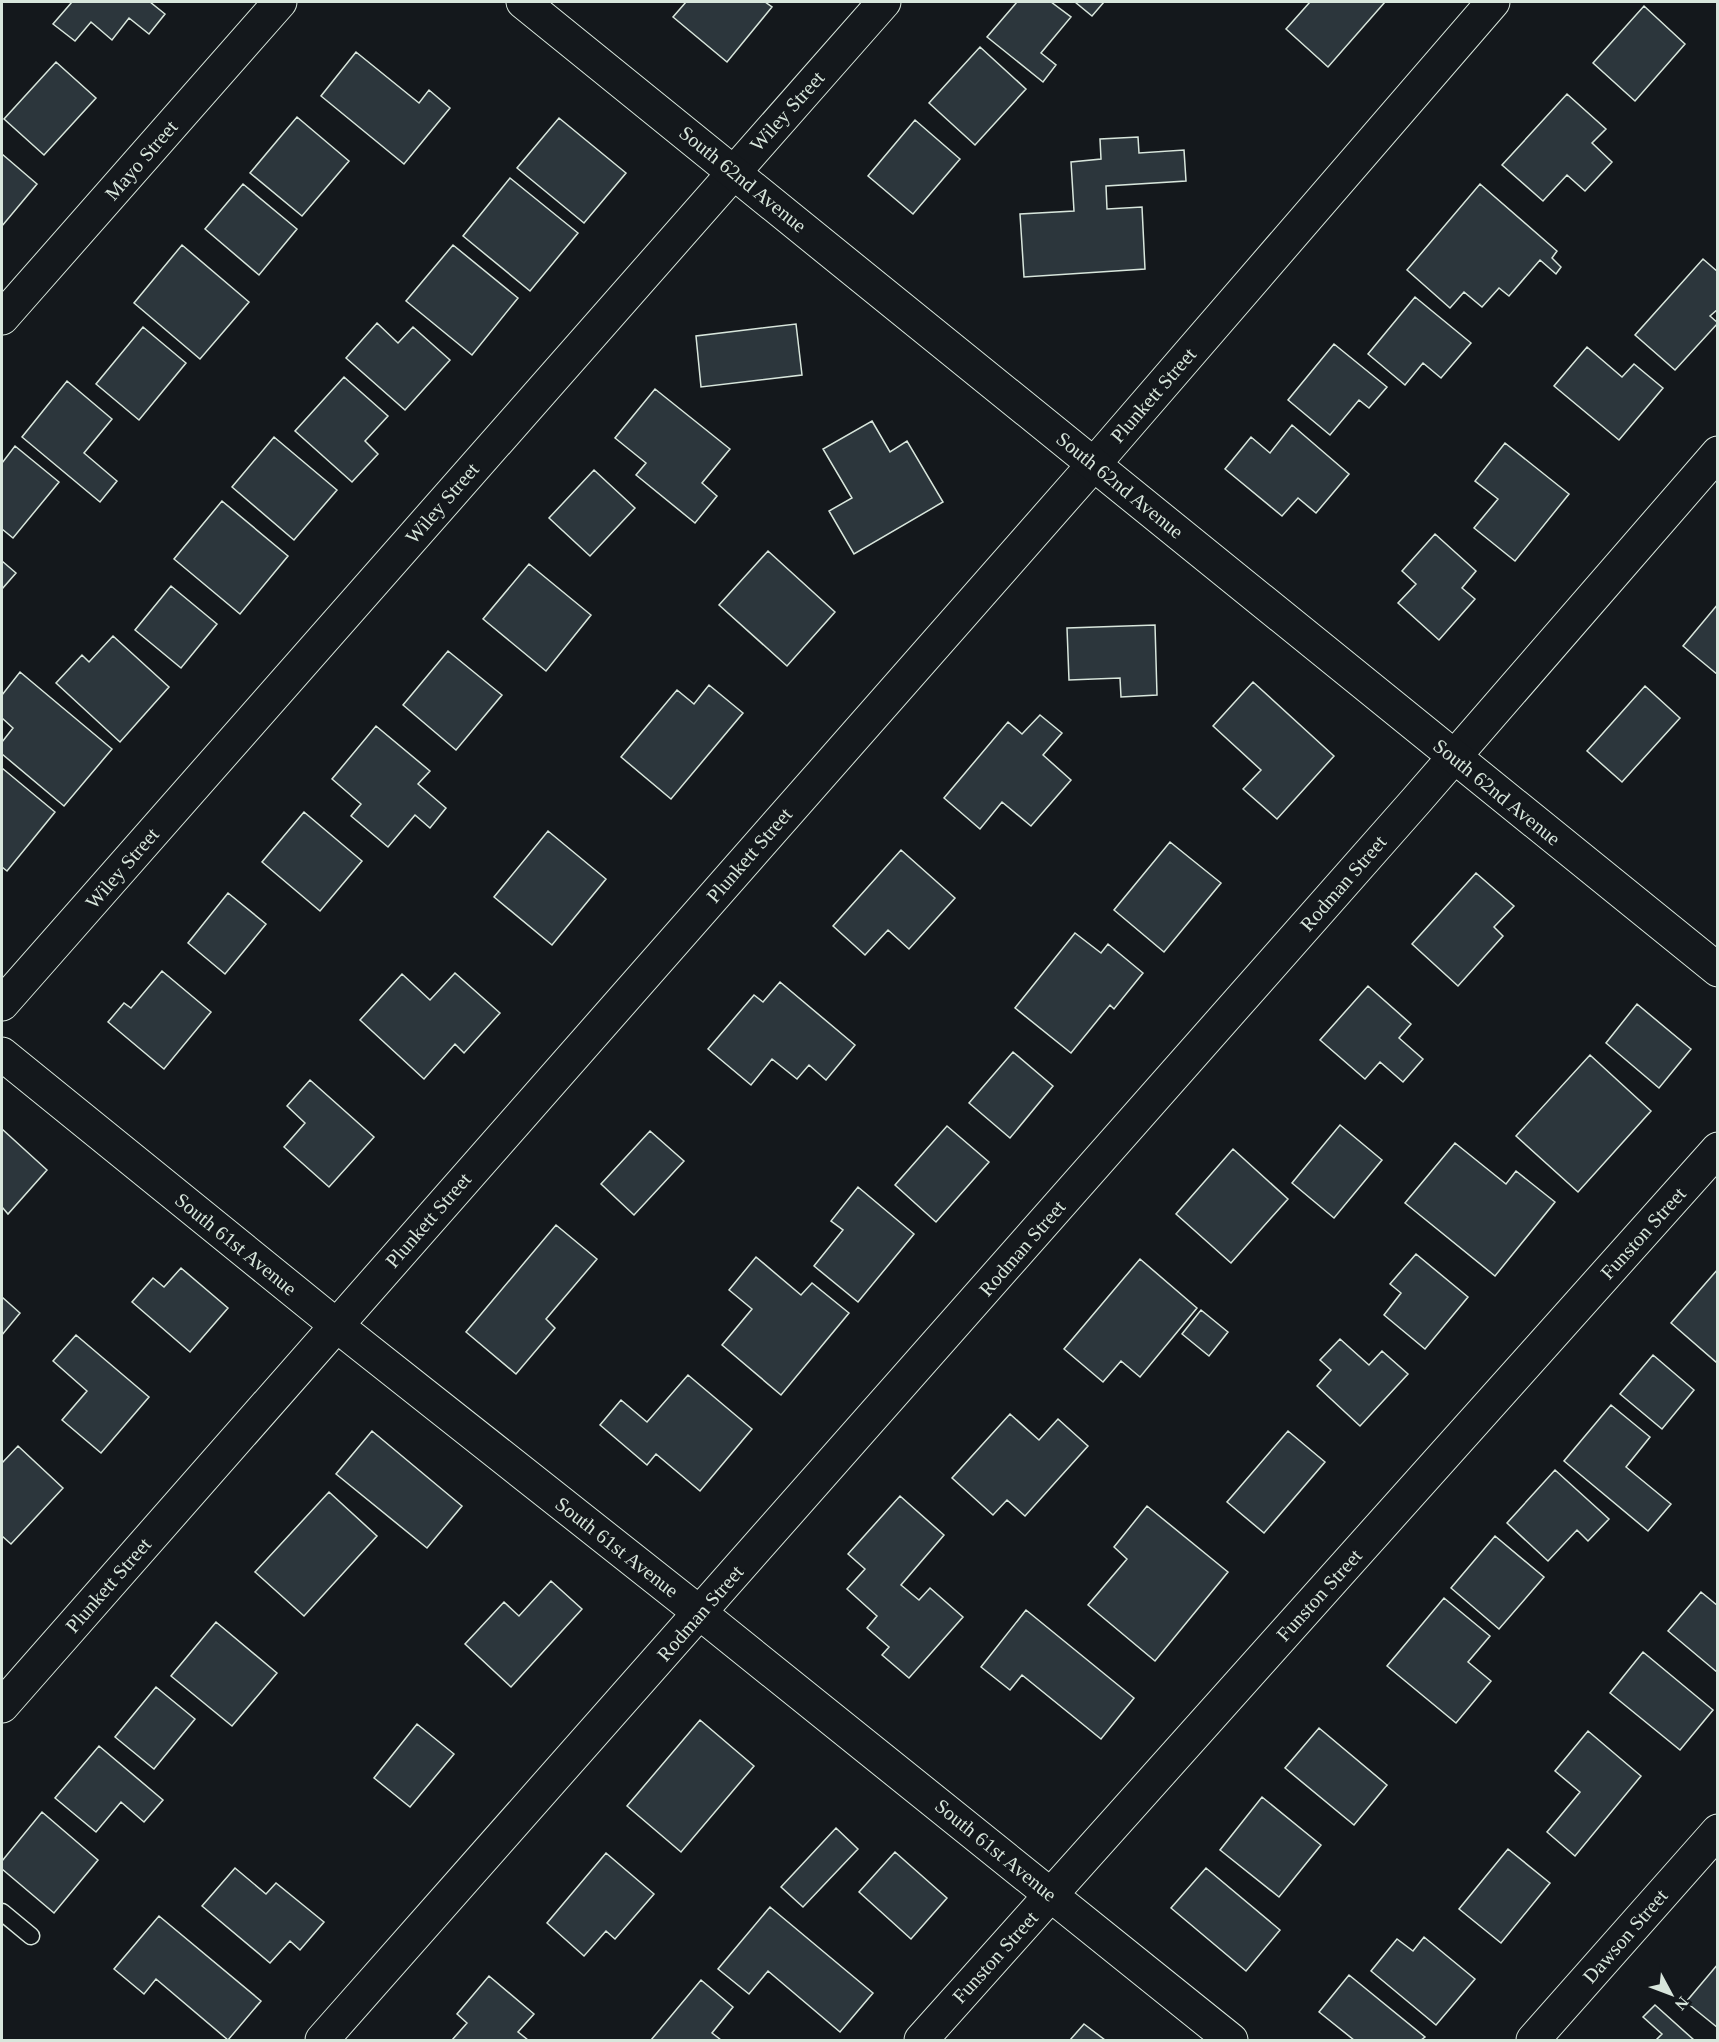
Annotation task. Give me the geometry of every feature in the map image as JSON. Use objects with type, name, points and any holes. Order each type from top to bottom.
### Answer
[{"type":"street","name":"Mayo Street","points":[[2,318],[280,2]]},
{"type":"street","name":"South 62nd Avenue","points":[[522,2],[734,171],[1718,970]]},
{"type":"street","name":"Wiley Street","points":[[2,1004],[884,2]]},
{"type":"street","name":"Plunkett Street","points":[[2,1706],[1094,464],[1493,2]]},
{"type":"street","name":"Rodman Street","points":[[322,2040],[1454,757],[1718,453]]},
{"type":"street","name":"South 61st Avenue","points":[[2,1054],[336,1325],[700,1613],[1232,2040]]},
{"type":"street","name":"Funston Street","points":[[921,2040],[1718,1149]]},
{"type":"street","name":"Dawson Street","points":[[1533,2040],[1718,1831]]},
{"type":"lane","points":[[2,1912],[31,1936]]},
{"type":"building","points":[[72,2],[150,2],[165,14],[149,34],[129,18],[112,40],[91,22],[75,41],[53,24]]},
{"type":"building","points":[[686,2],[765,2],[772,7],[727,62],[673,17]]},
{"type":"building","points":[[1017,2],[1051,2],[1071,17],[1041,53],[1056,65],[1043,82],[987,37]]},
{"type":"building","points":[[1075,2],[1104,2],[1092,16]]},
{"type":"building","points":[[1310,2],[1385,2],[1328,67],[1286,29]]},
{"type":"building","points":[[1644,6],[1685,44],[1635,101],[1593,63]]},
{"type":"building","points":[[980,47],[1026,89],[975,145],[929,103]]},
{"type":"building","points":[[356,52],[419,103],[429,90],[450,108],[404,164],[321,96]]},
{"type":"building","points":[[56,62],[96,98],[44,155],[4,119]]},
{"type":"building","points":[[1567,94],[1606,129],[1592,143],[1612,162],[1585,191],[1567,175],[1543,201],[1502,165]]},
{"type":"building","points":[[297,117],[349,161],[302,216],[250,173]]},
{"type":"building","points":[[559,118],[626,173],[584,223],[517,168]]},
{"type":"building","points":[[915,120],[960,159],[913,214],[868,176]]},
{"type":"building","points":[[1138,137],[1139,153],[1184,150],[1186,181],[1106,186],[1107,209],[1142,207],[1145,269],[1024,277],[1020,214],[1074,211],[1071,162],[1101,159],[1100,139]]},
{"type":"building","points":[[2,154],[37,184],[2,226]]},
{"type":"building","points":[[510,178],[578,233],[530,291],[463,236]]},
{"type":"building","points":[[243,184],[297,229],[259,275],[205,229]]},
{"type":"building","points":[[1480,184],[1557,251],[1552,258],[1561,267],[1556,274],[1540,260],[1509,296],[1499,288],[1482,307],[1464,292],[1450,308],[1407,270]]},
{"type":"building","points":[[182,245],[249,302],[200,359],[134,303]]},
{"type":"building","points":[[453,245],[518,298],[472,355],[406,301]]},
{"type":"building","points":[[1703,259],[1718,272],[1718,309],[1710,316],[1718,323],[1675,370],[1635,335]]},
{"type":"building","points":[[1415,297],[1471,343],[1441,378],[1423,363],[1405,385],[1368,354]]},
{"type":"building","points":[[377,323],[398,343],[413,327],[450,360],[405,410],[346,358]]},
{"type":"building","points":[[796,324],[802,375],[701,387],[696,336]]},
{"type":"building","points":[[143,327],[186,363],[139,420],[96,384]]},
{"type":"building","points":[[1334,344],[1387,387],[1369,408],[1359,400],[1330,435],[1288,400]]},
{"type":"building","points":[[1587,347],[1622,377],[1634,364],[1663,388],[1619,440],[1554,386]]},
{"type":"building","points":[[344,377],[388,416],[365,441],[378,454],[352,482],[295,431]]},
{"type":"building","points":[[67,381],[112,419],[84,453],[117,481],[100,502],[22,437]]},
{"type":"building","points":[[655,389],[730,449],[702,483],[717,496],[695,523],[636,475],[646,463],[615,438]]},
{"type":"building","points":[[872,421],[890,452],[907,441],[943,502],[854,554],[829,511],[852,498],[823,449]]},
{"type":"building","points":[[1292,425],[1349,474],[1316,513],[1298,498],[1282,516],[1225,469],[1251,437],[1270,453]]},
{"type":"building","points":[[274,437],[337,490],[294,540],[232,487]]},
{"type":"building","points":[[1505,443],[1569,494],[1515,561],[1474,528],[1498,499],[1475,481]]},
{"type":"building","points":[[15,446],[59,482],[13,538],[2,529],[2,463]]},
{"type":"building","points":[[594,470],[635,508],[590,556],[549,518]]},
{"type":"building","points":[[222,501],[288,556],[240,614],[174,559]]},
{"type":"building","points":[[1435,534],[1476,571],[1462,588],[1475,599],[1439,640],[1398,603],[1416,584],[1402,571]]},
{"type":"building","points":[[768,551],[835,612],[787,666],[719,605]]},
{"type":"building","points":[[2,561],[16,573],[2,589]]},
{"type":"building","points":[[529,564],[591,615],[546,671],[483,619]]},
{"type":"building","points":[[171,586],[217,624],[181,668],[135,630]]},
{"type":"building","points":[[1718,604],[1718,675],[1683,646]]},
{"type":"building","points":[[1155,625],[1157,695],[1121,697],[1120,678],[1069,680],[1067,628]]},
{"type":"building","points":[[113,636],[169,687],[120,742],[56,683],[82,655],[89,662]]},
{"type":"building","points":[[448,651],[502,695],[456,750],[403,705]]},
{"type":"building","points":[[20,672],[112,749],[64,806],[2,754],[2,742],[13,728],[2,718],[2,695]]},
{"type":"building","points":[[1253,682],[1334,756],[1277,819],[1243,789],[1261,770],[1213,726]]},
{"type":"building","points":[[709,685],[743,713],[671,799],[621,757],[677,690],[694,704]]},
{"type":"building","points":[[1645,686],[1680,718],[1622,782],[1587,751]]},
{"type":"building","points":[[1040,715],[1062,733],[1043,755],[1071,780],[1031,826],[1002,802],[980,829],[944,798],[1008,722],[1022,734]]},
{"type":"building","points":[[376,726],[430,771],[418,784],[446,808],[430,828],[415,815],[388,847],[351,816],[361,804],[332,779]]},
{"type":"building","points":[[2,768],[55,812],[7,871],[2,867]]},
{"type":"building","points":[[304,812],[362,861],[320,911],[262,862]]},
{"type":"building","points":[[548,831],[606,879],[552,945],[494,897]]},
{"type":"building","points":[[1170,842],[1221,883],[1164,952],[1114,910]]},
{"type":"building","points":[[901,850],[955,898],[909,949],[888,930],[865,955],[833,926]]},
{"type":"building","points":[[1476,873],[1514,906],[1494,927],[1503,936],[1458,986],[1412,944]]},
{"type":"building","points":[[228,893],[266,924],[225,974],[188,943]]},
{"type":"building","points":[[1075,933],[1101,953],[1108,944],[1143,973],[1114,1009],[1110,1005],[1071,1053],[1015,1008]]},
{"type":"building","points":[[162,971],[211,1012],[164,1069],[108,1022],[124,1003],[131,1008]]},
{"type":"building","points":[[455,973],[500,1013],[464,1053],[455,1044],[424,1079],[360,1020],[402,974],[430,1000]]},
{"type":"building","points":[[780,982],[855,1045],[826,1080],[809,1065],[797,1079],[772,1059],[751,1085],[708,1049],[754,995],[763,1002]]},
{"type":"building","points":[[1368,986],[1411,1024],[1399,1038],[1423,1059],[1403,1082],[1380,1062],[1365,1079],[1320,1040]]},
{"type":"building","points":[[1637,1004],[1691,1049],[1659,1088],[1606,1043]]},
{"type":"building","points":[[1013,1052],[1053,1086],[1010,1138],[969,1103]]},
{"type":"building","points":[[1590,1055],[1651,1111],[1578,1192],[1516,1136]]},
{"type":"building","points":[[310,1080],[374,1137],[329,1187],[284,1147],[305,1123],[287,1106]]},
{"type":"building","points":[[1340,1125],[1382,1160],[1334,1218],[1292,1183]]},
{"type":"building","points":[[947,1126],[989,1162],[936,1222],[895,1185]]},
{"type":"building","points":[[2,1129],[47,1170],[8,1214],[2,1207]]},
{"type":"building","points":[[650,1131],[684,1161],[634,1215],[601,1184]]},
{"type":"building","points":[[1455,1143],[1506,1184],[1516,1171],[1555,1202],[1495,1276],[1405,1203]]},
{"type":"building","points":[[1233,1149],[1288,1199],[1231,1263],[1176,1214]]},
{"type":"building","points":[[858,1187],[914,1234],[858,1302],[814,1266],[843,1230],[831,1221]]},
{"type":"building","points":[[556,1225],[597,1259],[546,1319],[555,1328],[516,1374],[466,1332]]},
{"type":"building","points":[[1416,1254],[1468,1297],[1425,1349],[1384,1315],[1401,1293],[1390,1284]]},
{"type":"building","points":[[756,1257],[801,1295],[812,1283],[849,1313],[781,1395],[722,1345],[752,1309],[729,1290]]},
{"type":"building","points":[[1140,1259],[1197,1308],[1140,1377],[1121,1361],[1103,1382],[1064,1349]]},
{"type":"building","points":[[181,1268],[228,1308],[190,1352],[132,1302],[153,1278],[164,1287]]},
{"type":"building","points":[[1718,1269],[1718,1361],[1716,1362],[1671,1323]]},
{"type":"building","points":[[2,1297],[20,1313],[2,1335]]},
{"type":"building","points":[[1201,1310],[1228,1332],[1209,1356],[1182,1334]]},
{"type":"building","points":[[76,1335],[149,1397],[101,1453],[62,1420],[87,1391],[53,1361]]},
{"type":"building","points":[[1340,1339],[1369,1365],[1382,1351],[1408,1374],[1360,1426],[1317,1386],[1331,1370],[1320,1360]]},
{"type":"building","points":[[1653,1355],[1694,1390],[1662,1429],[1620,1394]]},
{"type":"building","points":[[688,1375],[752,1429],[700,1491],[656,1454],[647,1465],[600,1425],[621,1400],[647,1422]]},
{"type":"building","points":[[1611,1405],[1650,1437],[1626,1467],[1671,1504],[1648,1531],[1564,1461]]},
{"type":"building","points":[[1010,1414],[1039,1440],[1058,1419],[1088,1446],[1025,1516],[1007,1500],[993,1515],[952,1478]]},
{"type":"building","points":[[372,1431],[462,1506],[427,1548],[336,1474]]},
{"type":"building","points":[[1288,1431],[1325,1462],[1264,1533],[1227,1502]]},
{"type":"building","points":[[18,1446],[63,1488],[11,1544],[2,1536],[2,1463]]},
{"type":"building","points":[[1555,1470],[1609,1519],[1588,1541],[1577,1530],[1548,1561],[1507,1523]]},
{"type":"building","points":[[329,1492],[377,1536],[304,1616],[255,1572]]},
{"type":"building","points":[[900,1496],[944,1535],[901,1585],[919,1600],[930,1588],[963,1617],[909,1678],[882,1655],[889,1647],[867,1628],[877,1616],[847,1589],[865,1569],[848,1554]]},
{"type":"building","points":[[1147,1506],[1228,1572],[1155,1661],[1088,1605],[1127,1559],[1114,1547]]},
{"type":"building","points":[[1495,1536],[1544,1577],[1499,1629],[1451,1588]]},
{"type":"building","points":[[551,1581],[582,1609],[511,1687],[465,1644],[504,1602],[519,1616]]},
{"type":"building","points":[[1701,1592],[1718,1606],[1718,1673],[1668,1631]]},
{"type":"building","points":[[1444,1598],[1490,1636],[1468,1662],[1491,1681],[1456,1723],[1387,1666]]},
{"type":"building","points":[[1026,1610],[1134,1698],[1101,1739],[1022,1675],[1010,1690],[981,1667]]},
{"type":"building","points":[[216,1622],[277,1673],[232,1726],[171,1676]]},
{"type":"building","points":[[1643,1652],[1713,1710],[1680,1750],[1610,1693]]},
{"type":"building","points":[[156,1687],[195,1719],[154,1769],[115,1737]]},
{"type":"building","points":[[700,1720],[754,1766],[681,1852],[627,1806]]},
{"type":"building","points":[[417,1724],[454,1754],[410,1807],[374,1778]]},
{"type":"building","points":[[1319,1728],[1387,1785],[1354,1825],[1285,1768]]},
{"type":"building","points":[[1588,1731],[1641,1776],[1575,1856],[1547,1832],[1580,1792],[1555,1771]]},
{"type":"building","points":[[99,1746],[163,1800],[144,1822],[121,1802],[96,1832],[55,1798]]},
{"type":"building","points":[[1262,1797],[1321,1845],[1279,1897],[1220,1850]]},
{"type":"building","points":[[42,1812],[98,1860],[54,1913],[2,1869],[2,1861]]},
{"type":"building","points":[[836,1828],[858,1849],[803,1907],[781,1887]]},
{"type":"building","points":[[1508,1849],[1550,1883],[1501,1943],[1459,1909]]},
{"type":"building","points":[[895,1852],[947,1898],[911,1939],[859,1892]]},
{"type":"building","points":[[606,1853],[654,1894],[615,1939],[606,1931],[584,1956],[547,1923]]},
{"type":"building","points":[[235,1868],[266,1894],[276,1883],[324,1922],[300,1950],[290,1941],[270,1963],[202,1906]]},
{"type":"building","points":[[1206,1868],[1280,1930],[1246,1971],[1171,1908]]},
{"type":"building","points":[[770,1907],[873,1993],[840,2032],[768,1971],[749,1994],[718,1969]]},
{"type":"building","points":[[159,1916],[261,2001],[228,2040],[156,1979],[144,1994],[114,1969]]},
{"type":"building","points":[[1424,1937],[1475,1979],[1436,2025],[1371,1971],[1397,1939],[1413,1951]]},
{"type":"building","points":[[1718,1964],[1718,2028],[1686,2002]]},
{"type":"building","points":[[1349,1975],[1425,2037],[1421,2040],[1354,2040],[1319,2012]]},
{"type":"building","points":[[489,1976],[534,2014],[518,2032],[528,2040],[452,2040],[467,2023],[457,2014]]},
{"type":"building","points":[[701,1980],[733,2007],[712,2033],[721,2040],[651,2040]]},
{"type":"building","points":[[1655,2005],[1694,2040],[1656,2040],[1662,2034],[1643,2017]]},
{"type":"building","points":[[1084,2024],[1105,2040],[1070,2040]]}]
